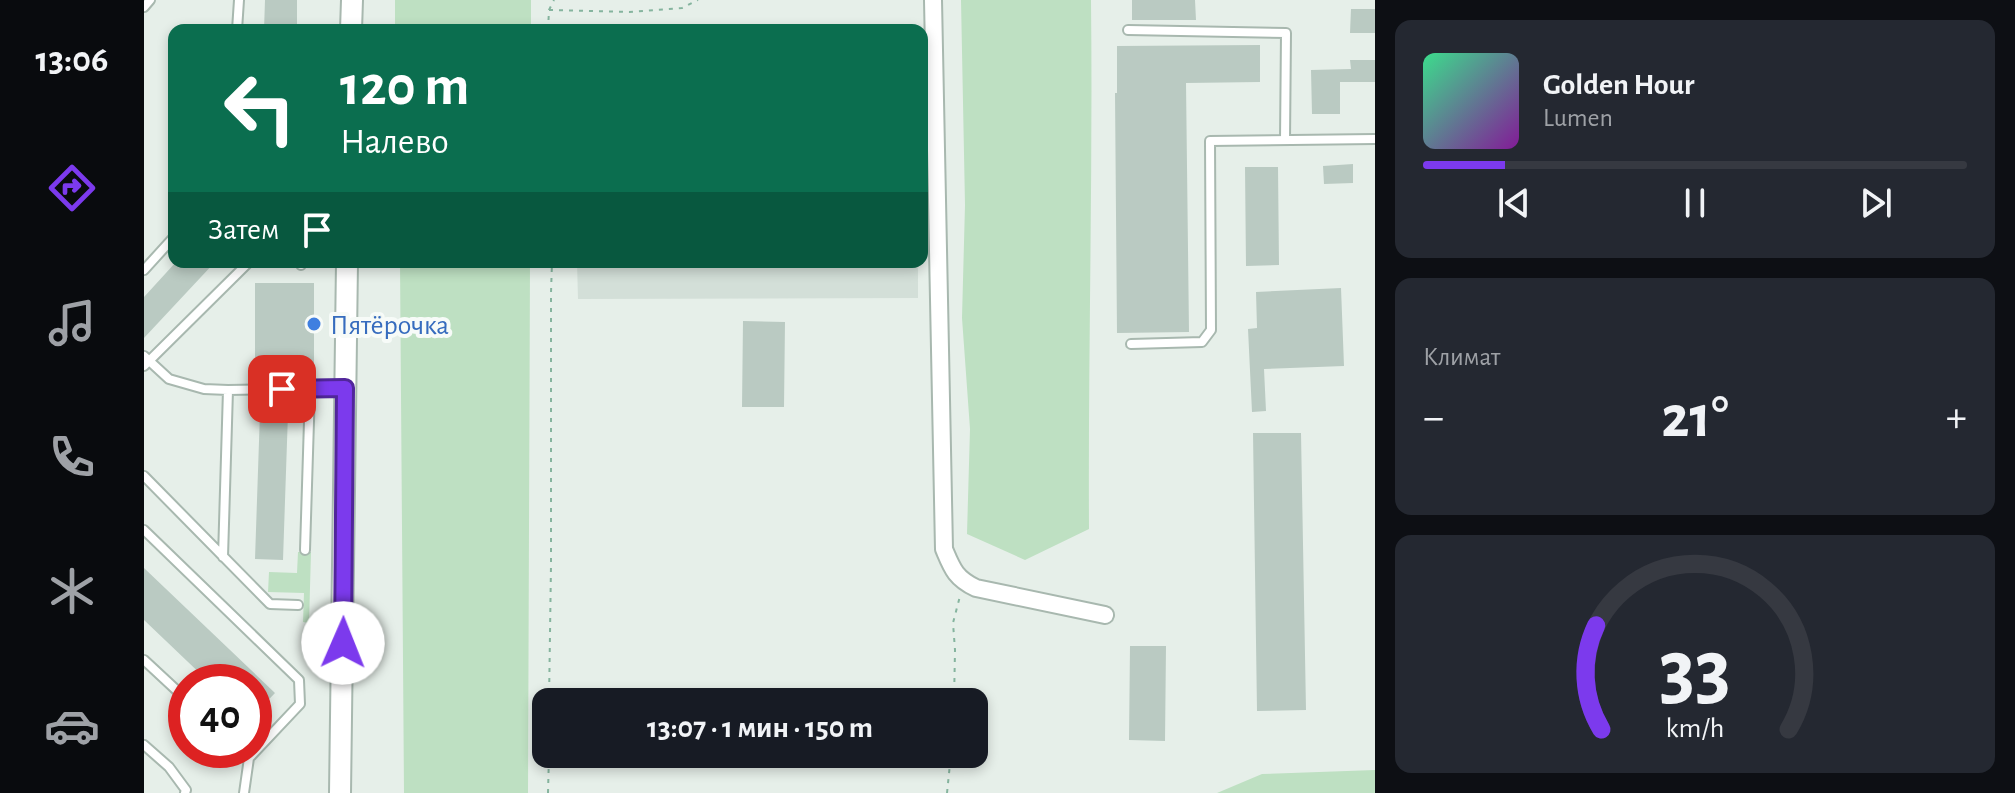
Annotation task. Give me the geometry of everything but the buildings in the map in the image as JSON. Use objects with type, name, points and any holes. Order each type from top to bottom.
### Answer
[{"type":"street","points":[[351,24],[352,0]]},
{"type":"street","points":[[933,0],[944,549],[956,576],[976,588],[1105,615]]},
{"type":"street","points":[[340,793],[347,268]]},
{"type":"lane","points":[[144,7],[150,0]]},
{"type":"lane","points":[[237,24],[239,0]]},
{"type":"lane","points":[[1128,30],[1286,33],[1285,140]]},
{"type":"lane","points":[[1131,344],[1202,342],[1211,330],[1210,141],[1375,139]]},
{"type":"lane","points":[[144,270],[168,244]]},
{"type":"lane","points":[[243,268],[146,361],[169,379],[204,389],[345,388]]},
{"type":"lane","points":[[305,550],[310,389]]},
{"type":"lane","points":[[223,557],[228,390]]},
{"type":"lane","points":[[144,476],[270,604],[298,605]]},
{"type":"lane","points":[[144,530],[299,680],[300,704],[272,734]]},
{"type":"lane","points":[[144,660],[168,682]]},
{"type":"lane","points":[[144,745],[169,767],[186,790],[185,793]]},
{"type":"lane","points":[[244,793],[248,768]]},
{"type":"path","points":[[548,24],[549,10],[554,0]]},
{"type":"path","points":[[549,10],[629,12],[682,8],[698,0]]},
{"type":"path","points":[[549,688],[552,268]]},
{"type":"path","points":[[954,688],[953,623],[964,583]]},
{"type":"path","points":[[548,793],[549,768]]},
{"type":"path","points":[[947,793],[950,768]]},
{"type":"shaded area","points":[[577,268],[918,268],[918,298],[578,299]]},
{"type":"green space","points":[[395,0],[531,0],[531,24],[395,24]]},
{"type":"green space","points":[[961,0],[1091,0],[1089,529],[1025,560],[967,534],[970,429],[962,318],[965,205]]},
{"type":"green space","points":[[400,268],[530,268],[528,793],[404,793]]},
{"type":"green space","points":[[298,552],[311,552],[309,623],[303,622],[304,593],[268,592],[269,572],[297,573]]},
{"type":"green space","points":[[1375,770],[1375,793],[1217,793],[1262,774]]},
{"type":"place","name":"Пятёрочка","points":[[314,324]]},
{"type":"route","points":[[282,389],[345,388],[343,643]]}]
